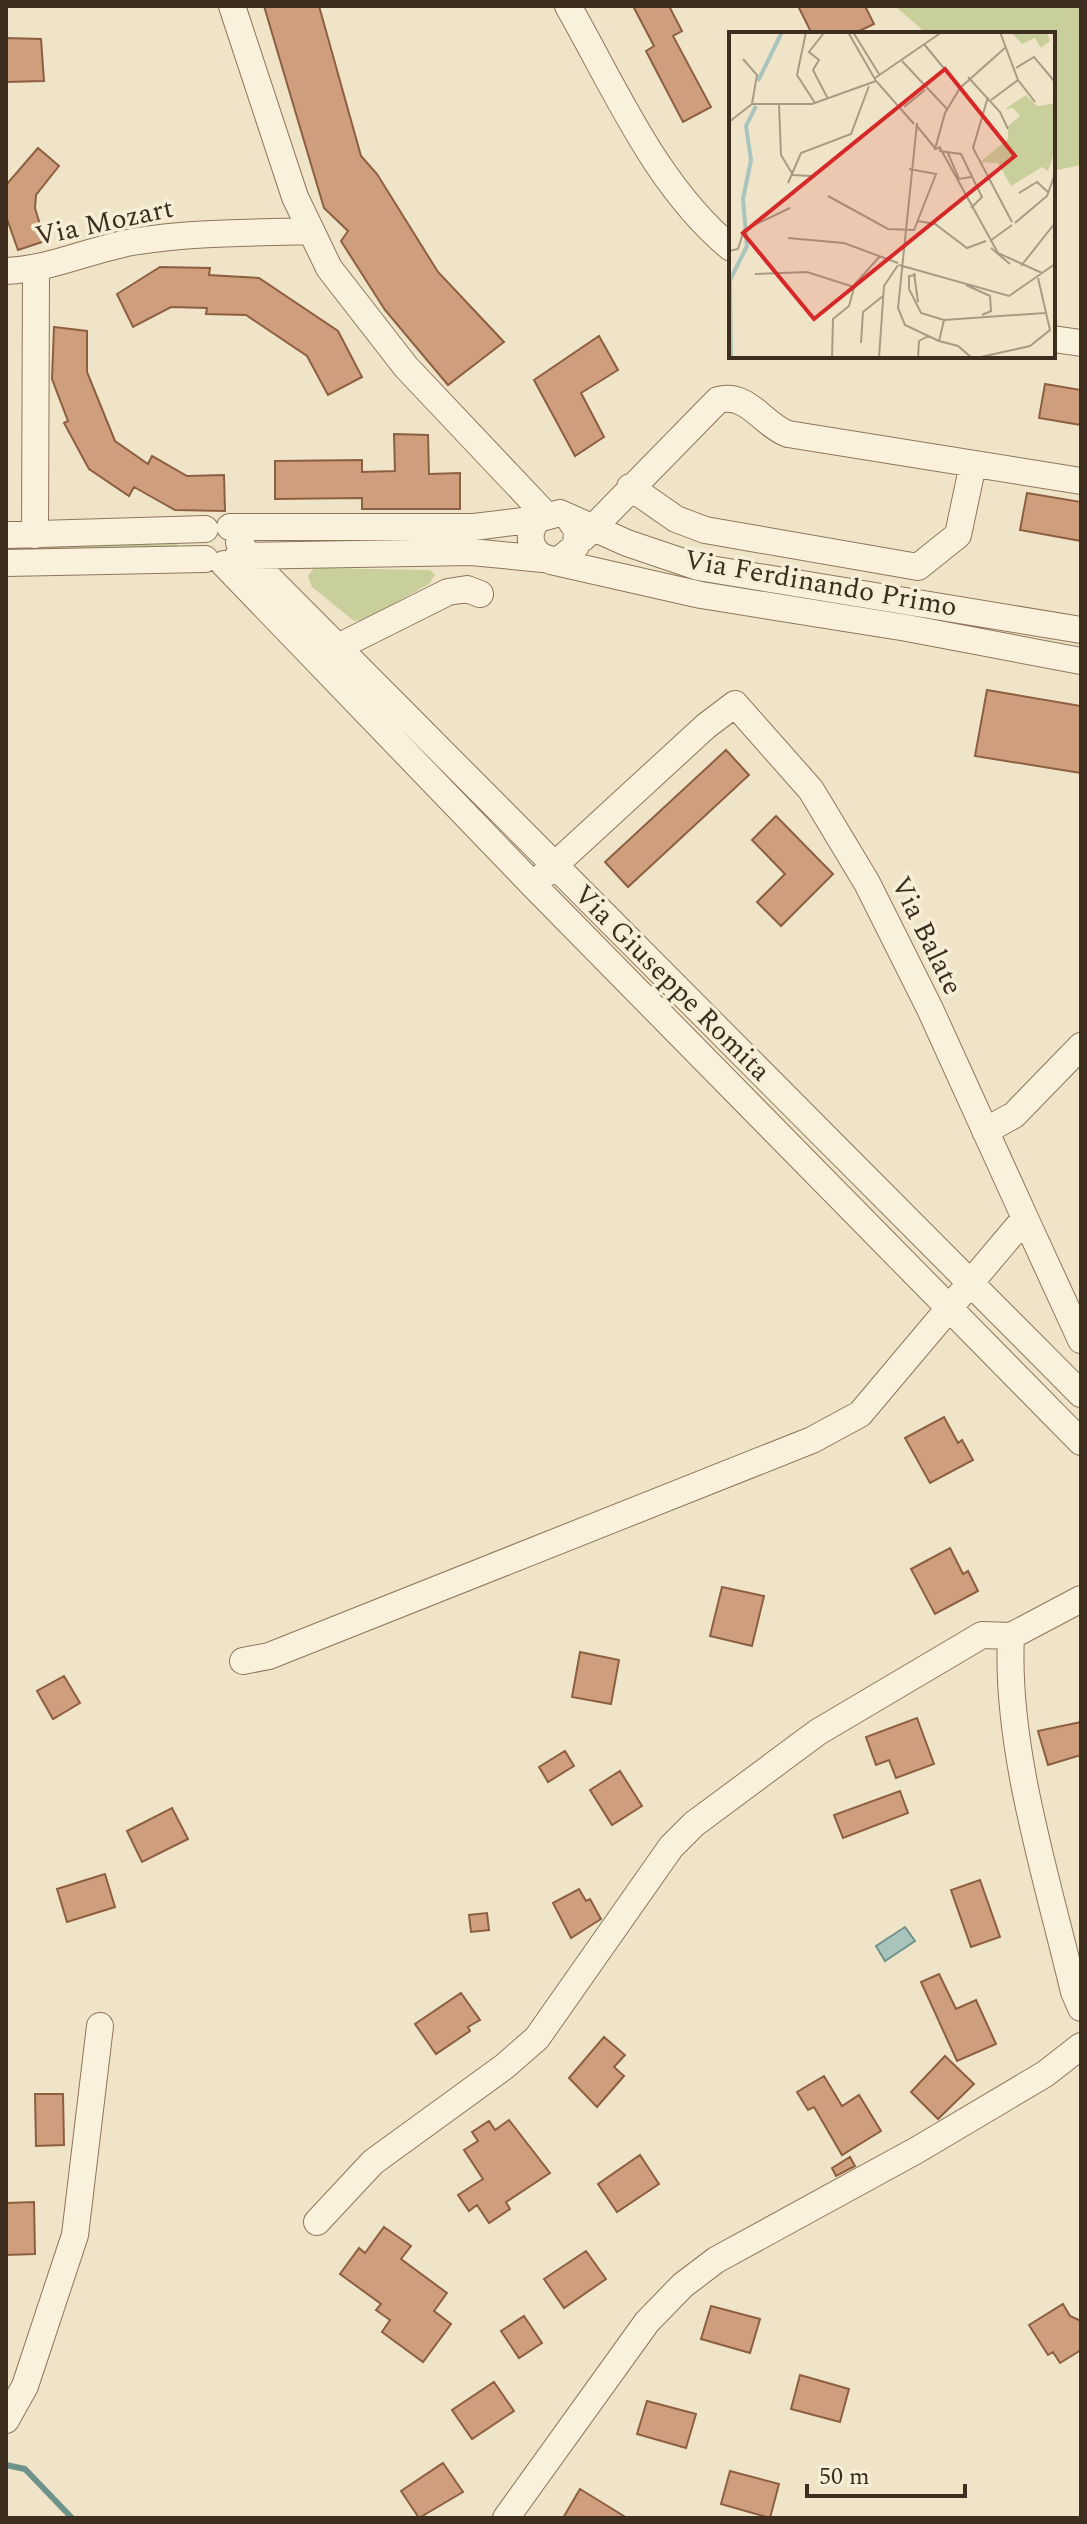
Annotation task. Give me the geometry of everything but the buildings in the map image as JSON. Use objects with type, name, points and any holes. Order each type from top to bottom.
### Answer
[{"type":"street","points":[[232,6],[295,197],[329,268],[406,367],[553,516]]},
{"type":"street","points":[[568,6],[659,165],[698,216],[729,246]]},
{"type":"street","name":"Via Mozart","points":[[6,271],[36,270],[126,244],[172,235],[311,231]]},
{"type":"street","points":[[35,535],[36,270]]},
{"type":"street","points":[[1055,339],[1081,343]]},
{"type":"street","points":[[624,493],[594,510],[553,516],[530,540],[547,560],[566,557],[624,493],[718,400],[728,397],[749,405],[767,423],[788,434],[1081,481]]},
{"type":"street","points":[[624,493],[705,530],[918,567],[958,535],[973,464]]},
{"type":"street","name":"Via Ferdinando Primo","points":[[6,563],[474,527],[553,516],[585,536],[870,609]]},
{"type":"street","name":"Via Ferdinando Primo","points":[[6,535],[304,553],[471,552],[547,560],[701,595],[1081,630]]},
{"type":"street","name":"Via Giuseppe Romita","points":[[226,548],[309,618],[338,647],[368,694],[533,885],[1081,1442]]},
{"type":"street","name":"Via Giuseppe Romita","points":[[226,548],[368,694],[555,866],[1081,1394]]},
{"type":"street","points":[[304,553],[279,564],[277,572],[280,582],[309,618]]},
{"type":"street","points":[[338,647],[448,592],[467,589],[480,594]]},
{"type":"street","name":"Via Ferdinando Primo","points":[[909,615],[1081,661]]},
{"type":"street","name":"Via Balate","points":[[555,866],[706,726],[735,704],[811,790],[867,883],[1081,1340]]},
{"type":"street","points":[[533,885],[555,866]]},
{"type":"street","points":[[615,969],[638,949]]},
{"type":"street","points":[[985,1131],[1014,1115],[1081,1046]]},
{"type":"street","points":[[243,1661],[269,1656],[812,1440],[860,1414],[1025,1218]]},
{"type":"street","points":[[317,2222],[373,2162],[505,2066],[537,2038],[671,1847],[694,1824],[818,1732],[956,1649],[982,1635],[1011,1636],[1081,1599]]},
{"type":"street","points":[[1011,1636],[1009,1674],[1013,1728],[1074,1992],[1081,2008]]},
{"type":"street","points":[[6,2420],[25,2386],[75,2235],[100,2026]]},
{"type":"street","points":[[506,2518],[647,2322],[683,2285],[716,2260],[917,2150],[1045,2074],[1081,2046]]},
{"type":"green space","points":[[895,6],[1081,6],[1081,165],[1055,171],[1055,32],[925,32]]},
{"type":"green space","points":[[177,544],[177,550],[6,554],[6,548]]},
{"type":"green space","points":[[314,568],[430,570],[435,575],[429,584],[366,619],[354,621],[312,587],[308,576]]},
{"type":"water","points":[[905,1927],[915,1941],[885,1961],[876,1946]]},
{"type":"waterway","points":[[6,2465],[25,2469],[72,2518]]}]
